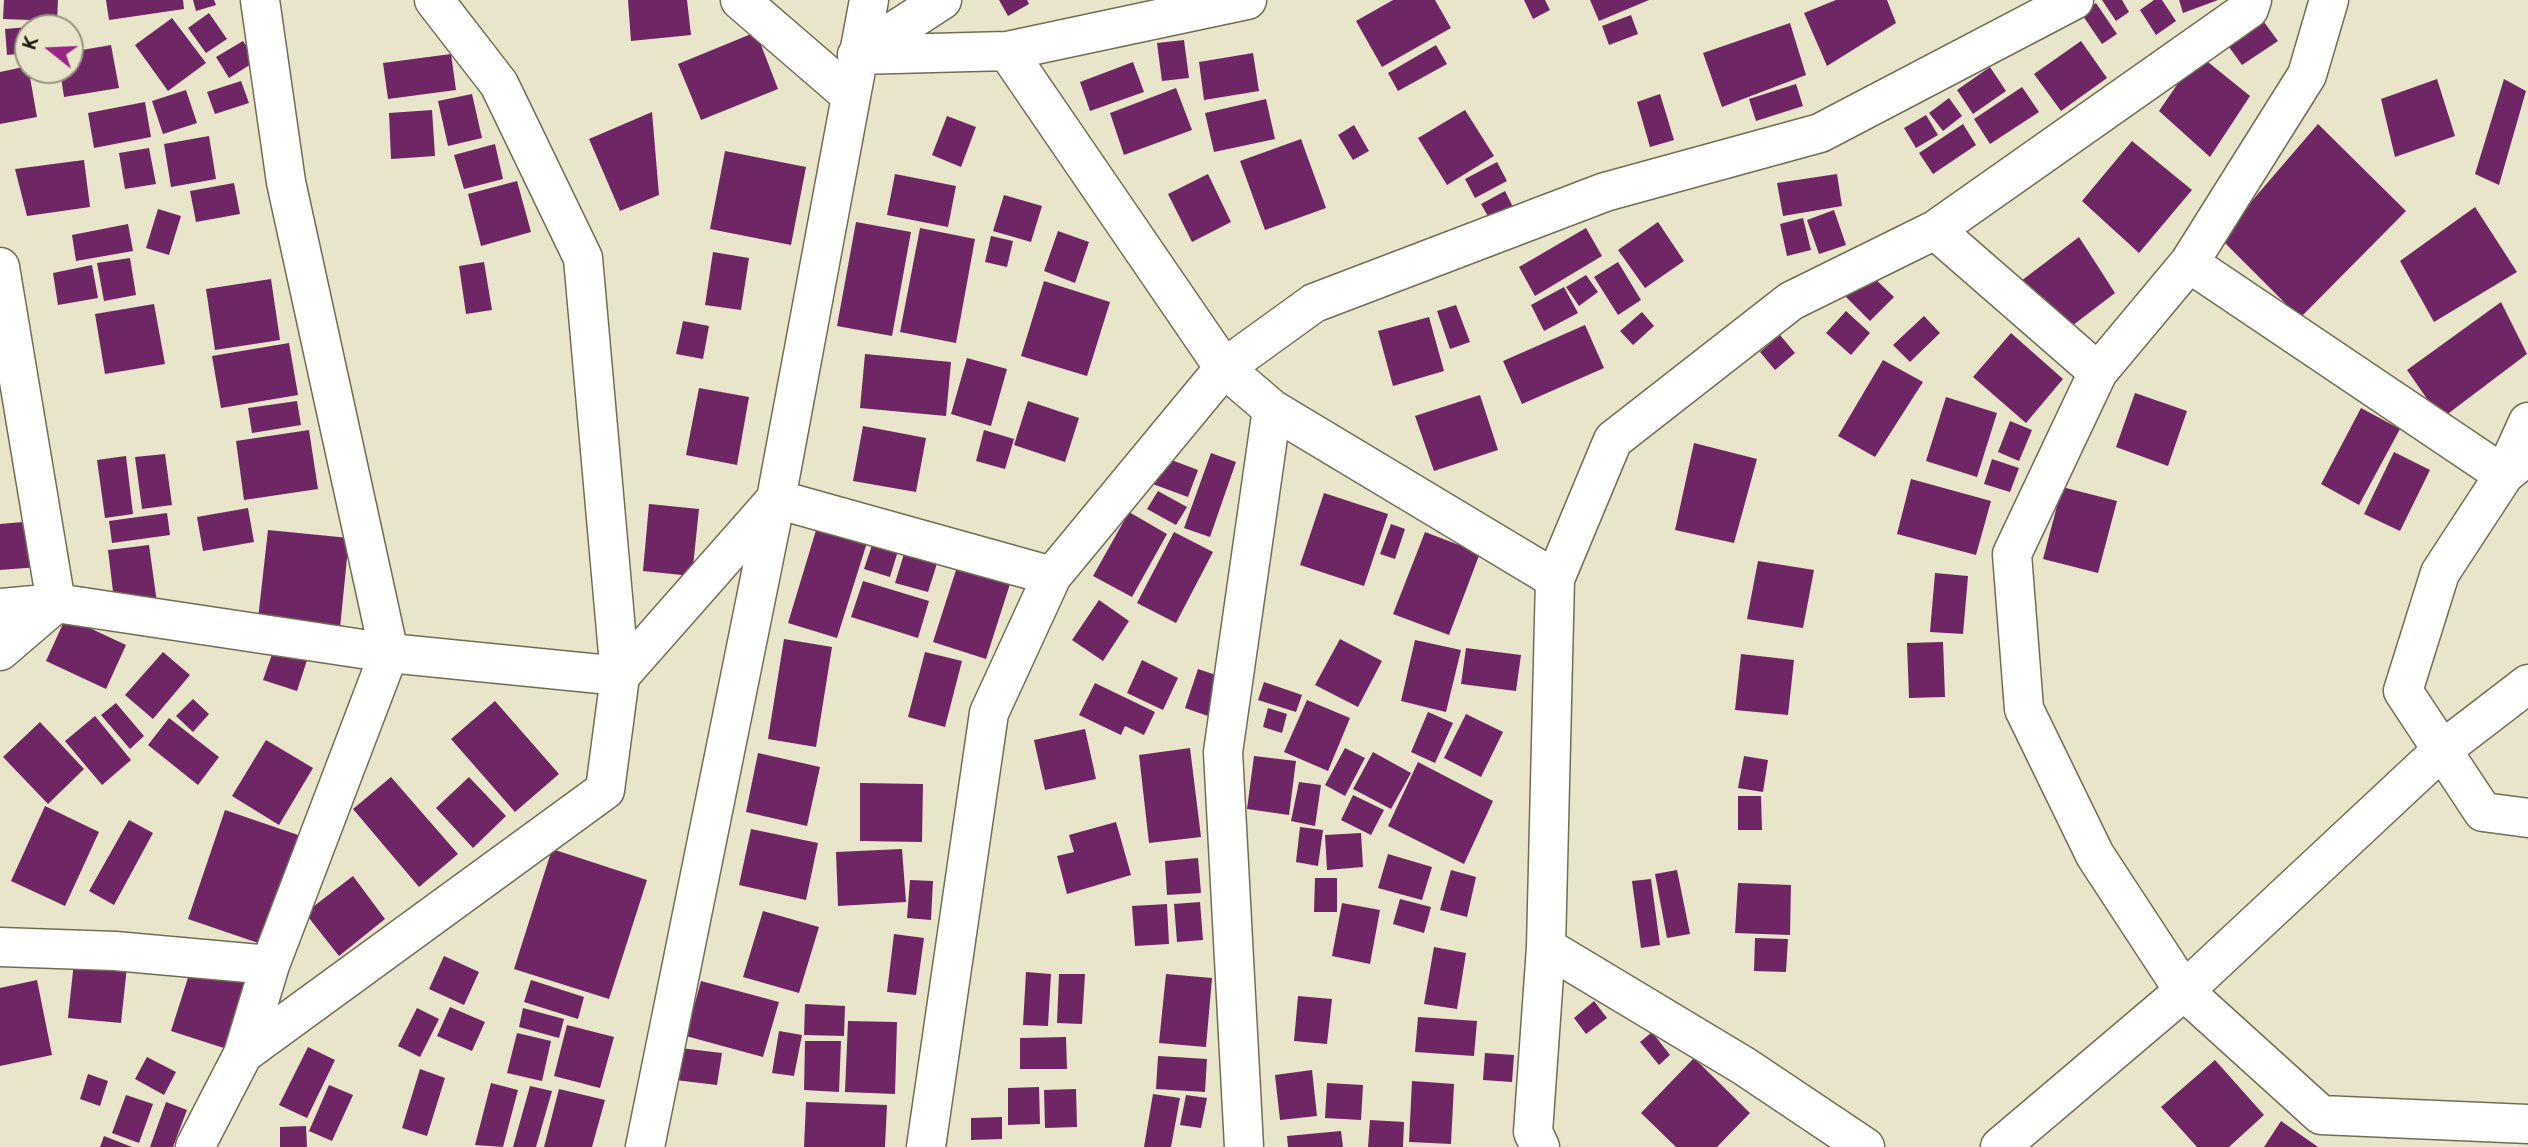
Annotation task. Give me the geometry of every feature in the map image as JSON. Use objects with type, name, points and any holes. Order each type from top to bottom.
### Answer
[{"type":"street","points":[[195,1147],[243,1054],[270,965],[389,653],[286,182],[260,0]]},
{"type":"street","points":[[243,1054],[605,790],[620,676],[583,258],[499,84],[434,0]]},
{"type":"street","points":[[740,0],[850,95]]},
{"type":"street","points":[[645,1147],[776,499],[869,0]]},
{"type":"street","points":[[857,55],[942,0]]},
{"type":"street","points":[[857,55],[1007,51],[1247,0]]},
{"type":"street","points":[[926,1147],[989,713],[1052,576],[1224,368],[1314,303],[1605,192],[1820,133],[2074,0]]},
{"type":"street","points":[[1536,1142],[1546,947],[1555,579],[1613,440],[1791,300],[1935,230],[2249,9],[2252,0]]},
{"type":"street","points":[[2329,0],[2307,75],[2189,263],[2098,372],[2012,554],[2024,709],[2095,855],[2184,990],[2321,1115],[2528,1124]]},
{"type":"street","points":[[1007,51],[1224,368],[1272,410],[1555,579]]},
{"type":"street","points":[[1935,230],[2098,372]]},
{"type":"street","points":[[2189,263],[2516,465]]},
{"type":"street","points":[[0,267],[56,603]]},
{"type":"street","points":[[1244,1147],[1223,752],[1272,410]]},
{"type":"street","points":[[2528,422],[2516,465],[2440,573],[2403,691],[2483,812],[2528,818]]},
{"type":"street","points":[[620,676],[776,499]]},
{"type":"street","points":[[776,499],[1052,576]]},
{"type":"street","points":[[0,651],[56,603]]},
{"type":"street","points":[[0,608],[56,603],[389,653],[620,676]]},
{"type":"street","points":[[2000,1147],[2184,990],[2442,750],[2528,684]]},
{"type":"street","points":[[0,947],[115,951],[270,965]]},
{"type":"street","points":[[1546,947],[1744,1066],[1865,1147]]},
{"type":"building","points":[[4,0],[58,0],[57,14],[14,14],[14,19],[3,19]]},
{"type":"building","points":[[106,0],[183,0],[184,9],[109,20]]},
{"type":"building","points":[[193,0],[214,0],[216,5],[196,11]]},
{"type":"building","points":[[628,0],[687,0],[691,35],[631,41]]},
{"type":"building","points":[[999,0],[1027,0],[1029,4],[1008,16]]},
{"type":"building","points":[[1393,0],[1435,0],[1451,28],[1382,67],[1356,21]]},
{"type":"building","points":[[1524,0],[1545,0],[1550,10],[1533,19]]},
{"type":"building","points":[[1590,0],[1649,0],[1599,21]]},
{"type":"building","points":[[1836,0],[1887,0],[1896,23],[1827,66],[1804,13]]},
{"type":"building","points":[[2102,0],[2122,0],[2129,12],[2116,21]]},
{"type":"building","points":[[2154,0],[2162,0],[2176,21],[2156,35],[2140,10]]},
{"type":"building","points":[[2179,0],[2218,0],[2183,13]]},
{"type":"building","points":[[2096,3],[2117,34],[2102,44],[2081,13]]},
{"type":"building","points":[[209,13],[227,39],[206,53],[188,28]]},
{"type":"building","points":[[1631,15],[1638,34],[1609,45],[1602,26]]},
{"type":"building","points":[[172,18],[206,63],[168,91],[135,45]]},
{"type":"building","points":[[2264,22],[2278,41],[2242,65],[2229,47]]},
{"type":"building","points":[[1790,23],[1806,75],[1722,107],[1703,53]]},
{"type":"building","points":[[14,28],[14,54],[7,55],[5,29]]},
{"type":"building","points":[[756,32],[778,89],[701,120],[678,64]]},
{"type":"building","points":[[1184,40],[1189,78],[1162,81],[1157,43]]},
{"type":"building","points":[[243,41],[256,61],[229,78],[216,57]]},
{"type":"building","points":[[2081,41],[2107,78],[2061,111],[2034,74]]},
{"type":"building","points":[[111,45],[119,88],[64,97],[62,84],[84,84],[84,50]]},
{"type":"building","points":[[1436,45],[1447,64],[1398,91],[1388,73]]},
{"type":"building","points":[[1253,53],[1259,91],[1204,100],[1199,62]]},
{"type":"building","points":[[451,54],[456,90],[388,99],[383,63]]},
{"type":"building","points":[[2198,54],[2250,96],[2210,157],[2159,111]]},
{"type":"building","points":[[1133,62],[1144,92],[1090,111],[1080,82]]},
{"type":"building","points":[[1990,67],[2006,91],[1973,114],[1957,90]]},
{"type":"building","points":[[14,69],[14,84],[31,84],[37,117],[0,124],[0,72]]},
{"type":"building","points":[[2437,79],[2455,136],[2395,157],[2381,99]]},
{"type":"building","points":[[2504,79],[2526,91],[2499,185],[2475,174]]},
{"type":"building","points":[[241,81],[249,103],[215,114],[207,92]]},
{"type":"building","points":[[1796,84],[1803,106],[1756,121],[1749,99]]},
{"type":"building","points":[[2022,87],[2039,112],[1990,144],[1974,119]]},
{"type":"building","points":[[1176,88],[1192,130],[1124,155],[1110,113]]},
{"type":"building","points":[[186,90],[197,123],[163,134],[152,101]]},
{"type":"building","points":[[472,94],[482,138],[448,146],[438,101]]},
{"type":"building","points":[[1660,94],[1674,140],[1650,147],[1637,102]]},
{"type":"building","points":[[1949,98],[1962,116],[1943,131],[1929,113]]},
{"type":"building","points":[[1266,99],[1275,139],[1214,152],[1205,113]]},
{"type":"building","points":[[145,102],[151,137],[94,148],[88,113]]},
{"type":"building","points":[[432,110],[435,156],[391,159],[389,113]]},
{"type":"building","points":[[1465,110],[1494,156],[1447,185],[1418,138]]},
{"type":"building","points":[[652,112],[659,195],[620,211],[589,139]]},
{"type":"building","points":[[1926,115],[1938,135],[1916,148],[1904,128]]},
{"type":"building","points":[[947,116],[976,127],[961,167],[932,155]]},
{"type":"building","points":[[1963,124],[1976,145],[1933,174],[1919,153]]},
{"type":"building","points":[[2318,124],[2406,211],[2300,318],[2220,238]]},
{"type":"building","points":[[1354,125],[1369,151],[1353,160],[1338,135]]},
{"type":"building","points":[[209,136],[216,179],[171,187],[164,144]]},
{"type":"building","points":[[1301,139],[1326,208],[1265,230],[1240,161]]},
{"type":"building","points":[[2132,141],[2192,190],[2139,253],[2082,201]]},
{"type":"building","points":[[495,144],[503,179],[464,189],[454,155]]},
{"type":"building","points":[[149,148],[156,184],[125,189],[119,153]]},
{"type":"building","points":[[725,151],[806,167],[791,245],[710,229]]},
{"type":"building","points":[[84,160],[90,207],[27,216],[15,169]]},
{"type":"building","points":[[1497,162],[1507,181],[1475,198],[1465,179]]},
{"type":"building","points":[[895,174],[956,186],[948,227],[887,215]]},
{"type":"building","points":[[1208,174],[1231,222],[1192,242],[1168,194]]},
{"type":"building","points":[[1837,174],[1842,206],[1783,216],[1777,183]]},
{"type":"building","points":[[517,181],[531,232],[481,246],[468,194]]},
{"type":"building","points":[[234,183],[240,214],[196,222],[190,191]]},
{"type":"building","points":[[1505,191],[1517,215],[1494,227],[1481,204]]},
{"type":"building","points":[[1004,195],[1042,206],[1031,242],[993,231]]},
{"type":"building","points":[[2475,207],[2517,272],[2434,322],[2400,261]]},
{"type":"building","points":[[158,209],[181,216],[169,255],[146,248]]},
{"type":"building","points":[[1834,210],[1846,245],[1819,254],[1807,220]]},
{"type":"building","points":[[1803,218],[1811,250],[1787,256],[1780,224]]},
{"type":"building","points":[[856,222],[911,232],[892,336],[837,326]]},
{"type":"building","points":[[1658,222],[1684,261],[1645,288],[1618,250]]},
{"type":"building","points":[[128,224],[133,251],[76,261],[72,235]]},
{"type":"building","points":[[920,228],[975,239],[956,343],[900,332]]},
{"type":"building","points":[[1586,228],[1602,256],[1535,296],[1519,267]]},
{"type":"building","points":[[1058,231],[1089,242],[1075,283],[1044,271]]},
{"type":"building","points":[[991,236],[1013,241],[1007,267],[985,262]]},
{"type":"building","points":[[2079,237],[2115,293],[2068,329],[2021,281]]},
{"type":"building","points":[[713,252],[749,258],[741,310],[705,305]]},
{"type":"building","points":[[130,258],[136,295],[104,301],[97,263]]},
{"type":"building","points":[[484,262],[492,310],[466,314],[459,266]]},
{"type":"building","points":[[1618,262],[1641,300],[1618,315],[1594,277]]},
{"type":"building","points":[[92,265],[98,298],[58,305],[53,273]]},
{"type":"building","points":[[1870,274],[1894,297],[1870,321],[1846,297]]},
{"type":"building","points":[[1586,275],[1598,292],[1579,306],[1566,287]]},
{"type":"building","points":[[271,279],[280,340],[215,350],[206,289]]},
{"type":"building","points":[[1044,281],[1110,302],[1087,376],[1021,356]]},
{"type":"building","points":[[1564,287],[1578,313],[1544,331],[1531,305]]},
{"type":"building","points":[[2501,302],[2527,354],[2441,419],[2407,370]]},
{"type":"building","points":[[154,304],[165,364],[105,374],[95,314]]},
{"type":"building","points":[[1456,305],[1470,342],[1450,349],[1437,311]]},
{"type":"building","points":[[1846,311],[1870,333],[1851,355],[1826,333]]},
{"type":"building","points":[[1642,312],[1654,326],[1633,345],[1620,331]]},
{"type":"building","points":[[1924,316],[1940,333],[1910,362],[1893,345]]},
{"type":"building","points":[[1429,317],[1444,371],[1393,386],[1378,331]]},
{"type":"building","points":[[683,321],[709,326],[703,359],[676,354]]},
{"type":"building","points":[[1585,325],[1604,368],[1522,404],[1503,361]]},
{"type":"building","points":[[2011,333],[2063,379],[2026,423],[1973,377]]},
{"type":"building","points":[[1780,335],[1795,353],[1775,370],[1760,352]]},
{"type":"building","points":[[289,343],[298,395],[221,408],[212,356]]},
{"type":"building","points":[[865,354],[951,362],[946,416],[860,408]]},
{"type":"building","points":[[967,358],[1007,369],[991,426],[951,414]]},
{"type":"building","points":[[1883,360],[1923,382],[1875,457],[1838,436]]},
{"type":"building","points":[[699,388],[749,397],[737,465],[686,455]]},
{"type":"building","points":[[2135,393],[2187,411],[2168,466],[2116,447]]},
{"type":"building","points":[[1480,395],[1498,450],[1434,471],[1415,416]]},
{"type":"building","points":[[1946,397],[1997,413],[1977,477],[1926,461]]},
{"type":"building","points":[[297,401],[301,425],[252,433],[248,408]]},
{"type":"building","points":[[1028,401],[1079,418],[1065,462],[1014,445]]},
{"type":"building","points":[[2361,408],[2400,429],[2359,505],[2321,484]]},
{"type":"building","points":[[2010,421],[2032,430],[2019,461],[1998,452]]},
{"type":"building","points":[[863,426],[926,438],[916,492],[853,481]]},
{"type":"building","points":[[309,430],[318,489],[244,500],[236,441]]},
{"type":"building","points":[[984,430],[1014,439],[1005,469],[976,461]]},
{"type":"building","points":[[1694,443],[1757,459],[1734,543],[1675,530]]},
{"type":"building","points":[[2394,452],[2430,470],[2400,531],[2364,514]]},
{"type":"building","points":[[1211,453],[1236,462],[1210,537],[1184,528]]},
{"type":"building","points":[[165,454],[172,505],[142,509],[135,457]]},
{"type":"building","points":[[126,456],[133,514],[105,518],[97,460]]},
{"type":"building","points":[[1161,456],[1198,470],[1188,497],[1150,483]]},
{"type":"building","points":[[1992,459],[2019,468],[2010,492],[1984,484]]},
{"type":"building","points":[[1911,479],[1991,501],[1976,555],[1897,534]]},
{"type":"building","points":[[2062,487],[2117,501],[2098,573],[2043,559]]},
{"type":"building","points":[[1158,491],[1187,507],[1176,525],[1147,509]]},
{"type":"building","points":[[1324,493],[1388,514],[1364,586],[1300,565]]},
{"type":"building","points":[[649,504],[699,509],[692,576],[643,571]]},
{"type":"building","points":[[248,508],[254,542],[203,551],[197,517]]},
{"type":"building","points":[[1129,512],[1167,534],[1132,597],[1093,576]]},
{"type":"building","points":[[167,513],[170,535],[112,543],[109,521]]},
{"type":"building","points":[[820,517],[870,533],[837,638],[788,623]]},
{"type":"building","points":[[35,521],[39,567],[0,570],[0,524]]},
{"type":"building","points":[[1391,524],[1405,529],[1395,559],[1380,554]]},
{"type":"building","points":[[268,530],[349,538],[340,628],[258,619]]},
{"type":"building","points":[[1174,532],[1213,552],[1176,623],[1137,603]]},
{"type":"building","points":[[1425,532],[1480,553],[1449,635],[1393,614]]},
{"type":"building","points":[[876,533],[901,541],[890,577],[864,569]]},
{"type":"building","points":[[907,544],[940,554],[928,592],[895,583]]},
{"type":"building","points":[[149,545],[157,603],[115,608],[108,550]]},
{"type":"building","points":[[1758,561],[1814,570],[1803,628],[1747,619]]},
{"type":"building","points":[[957,567],[1010,584],[986,659],[933,642]]},
{"type":"building","points":[[1935,573],[1968,576],[1963,634],[1930,632]]},
{"type":"building","points":[[863,581],[929,601],[918,638],[851,617]]},
{"type":"building","points":[[1099,600],[1129,621],[1103,661],[1072,640]]},
{"type":"building","points":[[66,617],[126,645],[106,689],[46,661]]},
{"type":"building","points":[[784,639],[832,647],[816,747],[768,739]]},
{"type":"building","points":[[1340,639],[1382,661],[1358,707],[1315,685]]},
{"type":"building","points":[[277,640],[310,651],[297,691],[263,680]]},
{"type":"building","points":[[1415,640],[1461,650],[1446,712],[1401,701]]},
{"type":"building","points":[[1943,642],[1945,697],[1909,698],[1907,643]]},
{"type":"building","points":[[1466,648],[1521,655],[1516,691],[1461,684]]},
{"type":"building","points":[[163,652],[190,675],[153,719],[125,695]]},
{"type":"building","points":[[925,652],[962,661],[945,727],[908,717]]},
{"type":"building","points":[[1741,654],[1794,660],[1788,715],[1735,710]]},
{"type":"building","points":[[1142,660],[1178,678],[1163,710],[1127,693]]},
{"type":"building","points":[[1198,669],[1222,677],[1208,716],[1185,708]]},
{"type":"building","points":[[1264,682],[1302,695],[1296,712],[1258,700]]},
{"type":"building","points":[[1095,683],[1155,712],[1144,735],[1125,726],[1121,735],[1079,715]]},
{"type":"building","points":[[193,699],[209,714],[193,732],[176,716]]},
{"type":"building","points":[[1307,700],[1350,718],[1328,771],[1284,752]]},
{"type":"building","points":[[495,701],[559,774],[515,812],[451,739]]},
{"type":"building","points":[[116,703],[144,736],[130,749],[101,715]]},
{"type":"building","points":[[1268,708],[1287,714],[1282,733],[1263,727]]},
{"type":"building","points":[[1428,712],[1453,723],[1435,763],[1411,752]]},
{"type":"building","points":[[1466,714],[1503,732],[1481,777],[1444,758]]},
{"type":"building","points":[[95,716],[131,760],[102,785],[65,741]]},
{"type":"building","points":[[169,718],[219,757],[198,785],[148,745]]},
{"type":"building","points":[[40,722],[84,769],[48,804],[3,757]]},
{"type":"building","points":[[1085,729],[1096,779],[1045,790],[1034,740]]},
{"type":"building","points":[[266,740],[313,768],[279,825],[232,796]]},
{"type":"building","points":[[1190,748],[1201,837],[1149,843],[1139,755]]},
{"type":"building","points":[[1345,748],[1365,758],[1345,796],[1325,785]]},
{"type":"building","points":[[1373,752],[1411,773],[1391,809],[1353,789]]},
{"type":"building","points":[[758,753],[820,767],[807,826],[746,812]]},
{"type":"building","points":[[1254,756],[1296,761],[1289,815],[1247,809]]},
{"type":"building","points":[[1744,756],[1768,760],[1763,792],[1738,788]]},
{"type":"building","points":[[1418,762],[1493,801],[1464,864],[1388,826]]},
{"type":"building","points":[[391,777],[458,854],[419,887],[353,809]]},
{"type":"building","points":[[469,777],[506,816],[473,848],[436,808]]},
{"type":"building","points":[[1299,782],[1321,785],[1315,826],[1291,821]]},
{"type":"building","points":[[860,783],[923,784],[922,842],[860,841]]},
{"type":"building","points":[[1353,795],[1384,810],[1371,835],[1341,820]]},
{"type":"building","points":[[1738,796],[1761,796],[1762,830],[1738,830]]},
{"type":"building","points":[[45,806],[99,832],[65,906],[11,881]]},
{"type":"building","points":[[225,810],[304,837],[267,946],[188,919]]},
{"type":"building","points":[[129,820],[153,833],[114,905],[89,891]]},
{"type":"building","points":[[1116,822],[1131,875],[1067,894],[1057,856],[1074,852],[1069,835]]},
{"type":"building","points":[[1300,827],[1323,830],[1318,866],[1296,862]]},
{"type":"building","points":[[751,829],[818,843],[806,900],[739,885]]},
{"type":"building","points":[[1361,833],[1363,867],[1327,870],[1325,835]]},
{"type":"building","points":[[552,849],[647,880],[609,999],[514,969]]},
{"type":"building","points":[[902,849],[906,902],[838,906],[836,852]]},
{"type":"building","points":[[1388,854],[1432,867],[1422,900],[1378,888]]},
{"type":"building","points":[[1198,858],[1201,893],[1167,895],[1165,861]]},
{"type":"building","points":[[1451,870],[1476,877],[1467,917],[1440,910]]},
{"type":"building","points":[[1677,870],[1690,934],[1667,938],[1655,874]]},
{"type":"building","points":[[353,876],[385,919],[339,956],[305,913]]},
{"type":"building","points":[[1315,878],[1337,878],[1337,912],[1314,912]]},
{"type":"building","points":[[1651,879],[1660,945],[1641,948],[1632,881]]},
{"type":"building","points":[[910,880],[933,881],[931,920],[907,918]]},
{"type":"building","points":[[1738,883],[1791,885],[1790,935],[1735,933]]},
{"type":"building","points":[[1400,899],[1431,907],[1424,933],[1393,924]]},
{"type":"building","points":[[1200,902],[1203,940],[1177,942],[1174,904]]},
{"type":"building","points":[[1342,903],[1380,910],[1370,964],[1332,956]]},
{"type":"building","points":[[1167,904],[1169,944],[1135,946],[1132,906]]},
{"type":"building","points":[[763,911],[819,927],[799,993],[743,977]]},
{"type":"building","points":[[894,934],[924,938],[916,995],[887,992]]},
{"type":"building","points":[[1755,938],[1788,939],[1786,972],[1754,971]]},
{"type":"building","points":[[1434,947],[1466,953],[1457,1009],[1424,1004]]},
{"type":"building","points":[[75,952],[128,957],[121,1023],[68,1018]]},
{"type":"building","points":[[444,956],[479,972],[464,1005],[429,989]]},
{"type":"building","points":[[193,962],[249,980],[227,1049],[171,1031]]},
{"type":"building","points":[[1026,972],[1051,974],[1048,1026],[1023,1025]]},
{"type":"building","points":[[1059,974],[1085,974],[1082,1024],[1057,1023]]},
{"type":"building","points":[[1166,974],[1212,978],[1206,1047],[1159,1043]]},
{"type":"building","points":[[37,980],[52,1055],[0,1066],[0,988]]},
{"type":"building","points":[[531,980],[584,997],[578,1019],[524,1002]]},
{"type":"building","points":[[701,981],[779,1002],[763,1057],[686,1036]]},
{"type":"building","points":[[1298,996],[1332,999],[1327,1044],[1294,1041]]},
{"type":"building","points":[[1594,1001],[1607,1018],[1586,1034],[1574,1018]]},
{"type":"building","points":[[805,1004],[845,1006],[844,1036],[804,1035]]},
{"type":"building","points":[[450,1007],[485,1022],[472,1051],[437,1036]]},
{"type":"building","points":[[417,1008],[439,1019],[420,1057],[398,1046]]},
{"type":"building","points":[[523,1008],[564,1019],[559,1038],[519,1027]]},
{"type":"building","points":[[1418,1017],[1477,1021],[1474,1056],[1415,1052]]},
{"type":"building","points":[[848,1021],[897,1022],[895,1094],[845,1092]]},
{"type":"building","points":[[567,1025],[614,1037],[600,1088],[554,1076]]},
{"type":"building","points":[[779,1031],[802,1035],[794,1076],[772,1073]]},
{"type":"building","points":[[1652,1032],[1670,1055],[1659,1065],[1640,1042]]},
{"type":"building","points":[[517,1033],[551,1041],[542,1081],[507,1073]]},
{"type":"building","points":[[1066,1037],[1067,1069],[1020,1069],[1020,1038]]},
{"type":"building","points":[[805,1041],[841,1041],[839,1092],[804,1090]]},
{"type":"building","points":[[308,1047],[335,1060],[307,1118],[279,1105]]},
{"type":"building","points":[[680,1048],[722,1053],[717,1085],[675,1080]]},
{"type":"building","points":[[1485,1053],[1514,1055],[1512,1082],[1483,1080]]},
{"type":"building","points":[[1158,1056],[1207,1059],[1205,1092],[1156,1089]]},
{"type":"building","points":[[147,1057],[176,1072],[164,1095],[135,1079]]},
{"type":"building","points":[[1694,1058],[1750,1113],[1717,1147],[1676,1147],[1641,1113]]},
{"type":"building","points":[[2215,1060],[2264,1115],[2229,1147],[2197,1147],[2161,1107]]},
{"type":"building","points":[[420,1069],[445,1078],[427,1136],[402,1128]]},
{"type":"building","points":[[1312,1070],[1317,1116],[1280,1120],[1275,1075]]},
{"type":"building","points":[[88,1074],[108,1081],[100,1106],[80,1099]]},
{"type":"building","points":[[1412,1081],[1454,1084],[1451,1144],[1409,1142]]},
{"type":"building","points":[[491,1083],[518,1090],[503,1147],[475,1145]]},
{"type":"building","points":[[1327,1083],[1363,1085],[1361,1120],[1325,1118]]},
{"type":"building","points":[[329,1085],[353,1095],[332,1141],[309,1131]]},
{"type":"building","points":[[530,1086],[552,1091],[536,1147],[513,1147]]},
{"type":"building","points":[[1039,1087],[1040,1124],[1008,1125],[1008,1088]]},
{"type":"building","points":[[559,1089],[605,1100],[592,1147],[544,1147]]},
{"type":"building","points":[[1076,1089],[1077,1127],[1045,1128],[1044,1090]]},
{"type":"building","points":[[1153,1094],[1180,1098],[1171,1147],[1144,1147]]},
{"type":"building","points":[[126,1095],[153,1104],[139,1143],[112,1133]]},
{"type":"building","points":[[1186,1095],[1207,1098],[1201,1128],[1180,1125]]},
{"type":"building","points":[[166,1102],[187,1110],[173,1147],[150,1147]]},
{"type":"building","points":[[806,1102],[887,1105],[885,1147],[804,1147]]},
{"type":"building","points":[[1002,1117],[1002,1139],[971,1140],[971,1118]]},
{"type":"building","points":[[1370,1120],[1404,1122],[1403,1147],[1368,1147]]},
{"type":"building","points":[[2281,1121],[2318,1147],[2264,1147]]},
{"type":"building","points":[[306,1126],[307,1147],[280,1147],[280,1127]]},
{"type":"building","points":[[1341,1131],[1343,1147],[1288,1147],[1287,1136]]},
{"type":"building","points":[[104,1136],[132,1147],[100,1147]]}]
